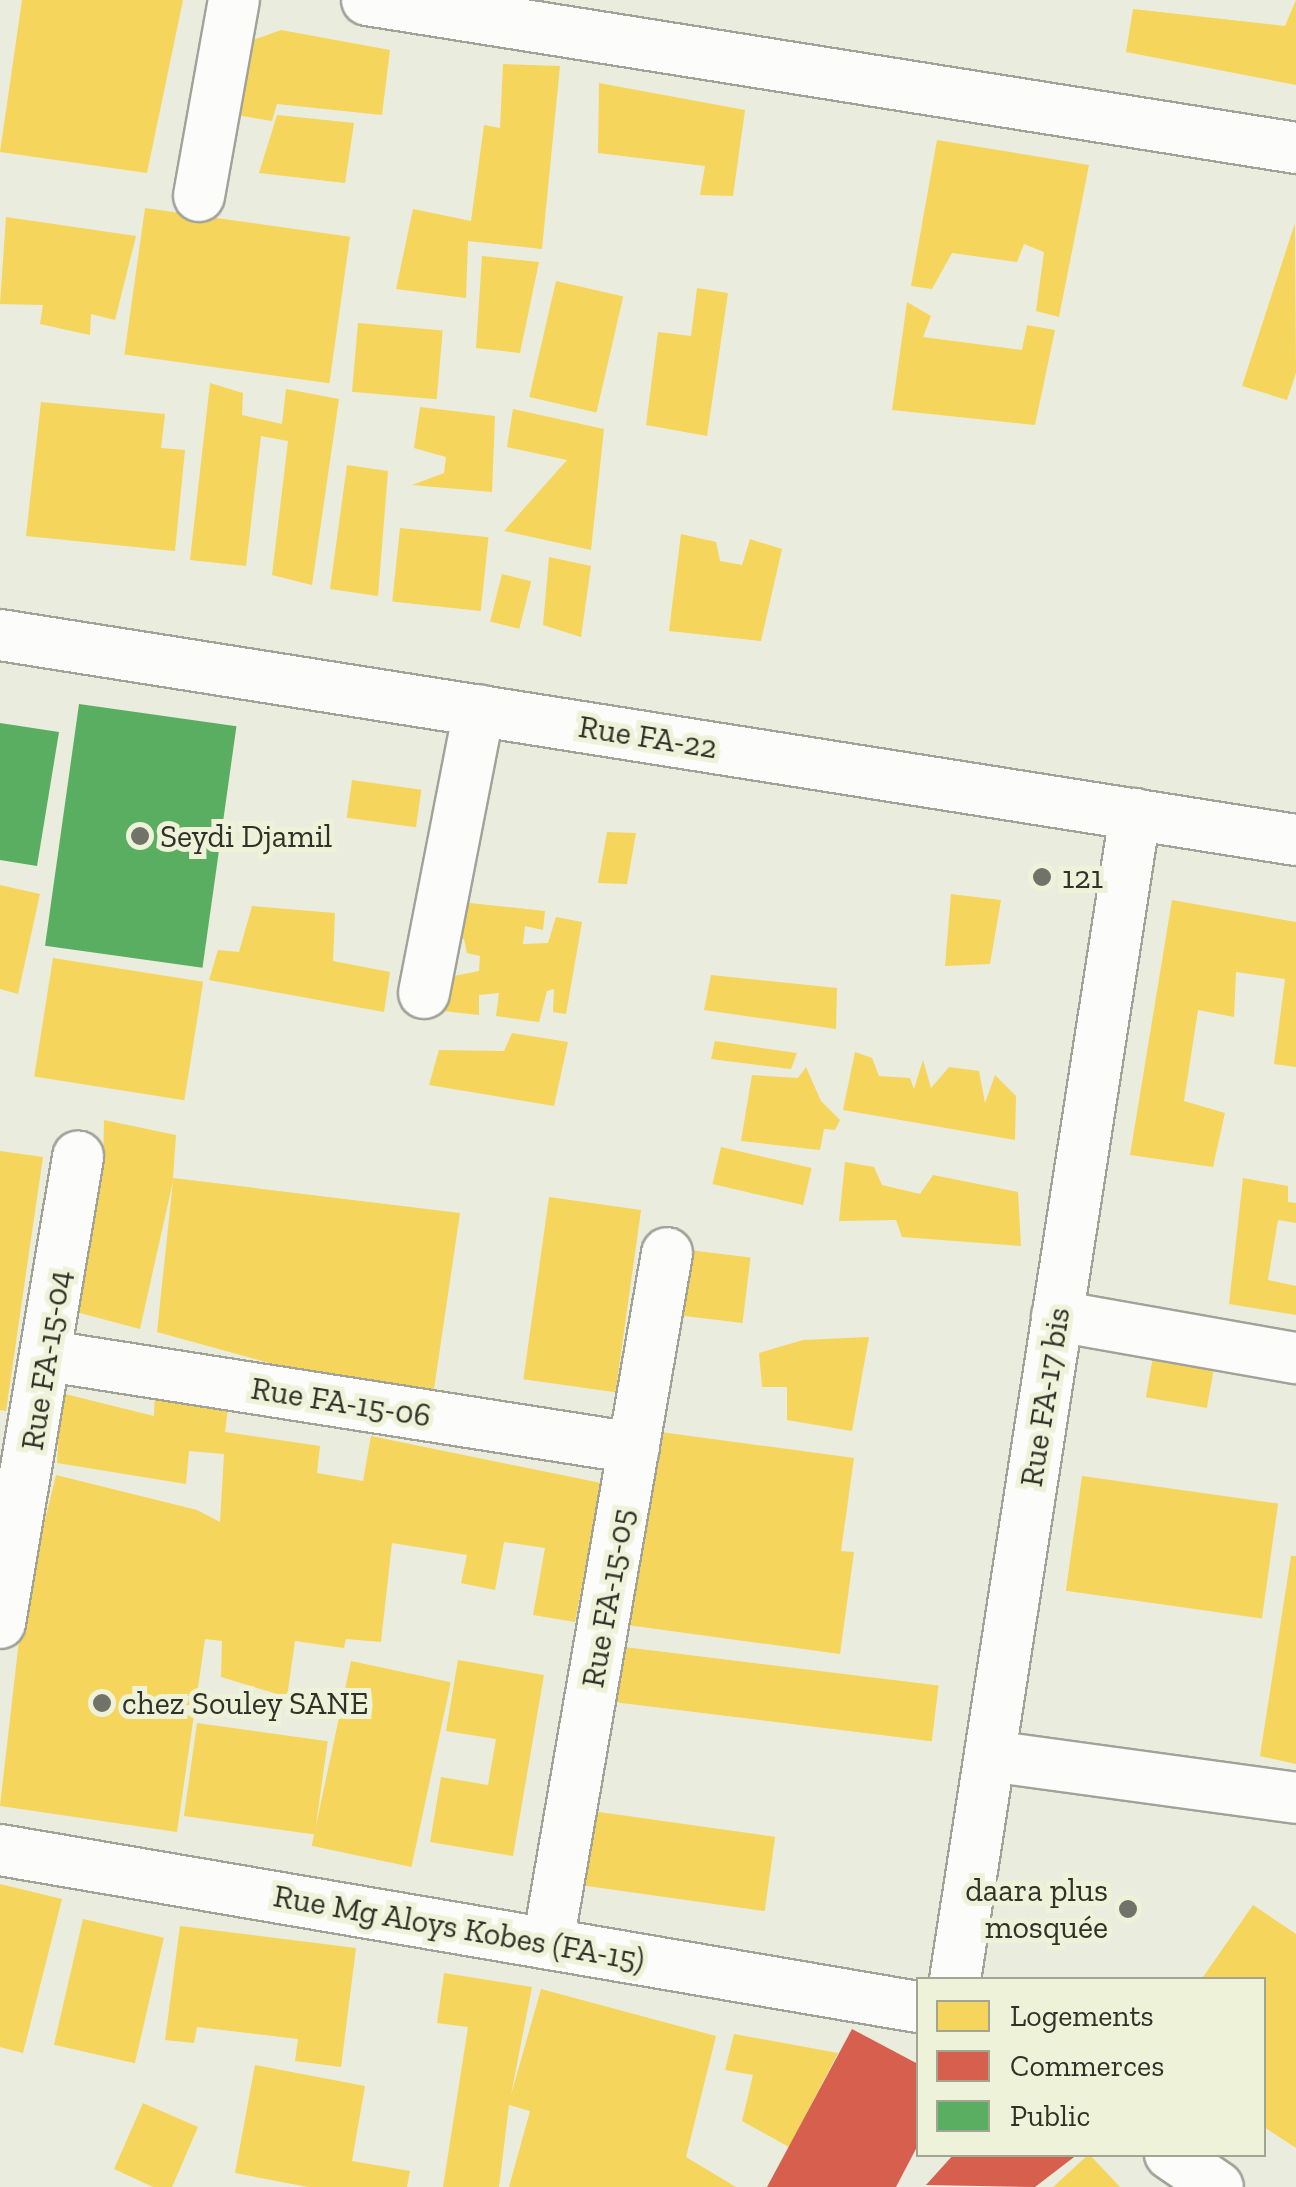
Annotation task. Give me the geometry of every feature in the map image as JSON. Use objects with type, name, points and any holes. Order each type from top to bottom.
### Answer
[{"type":"street","points":[[199,196],[234,0]]},
{"type":"street","points":[[367,0],[1296,148]]},
{"type":"street","name":"Rue FA-22","points":[[0,635],[1296,840]]},
{"type":"street","points":[[424,993],[478,710]]},
{"type":"street","name":"Rue FA-17 bis","points":[[956,1977],[1135,814]]},
{"type":"street","name":"Rue FA-15-04","points":[[0,1623],[48,1356],[78,1156]]},
{"type":"street","name":"Rue FA-15-05","points":[[548,1943],[667,1253]]},
{"type":"street","points":[[1057,1316],[1296,1358]]},
{"type":"street","name":"Rue FA-15-06","points":[[48,1356],[634,1448]]},
{"type":"street","points":[[990,1756],[1296,1798]]},
{"type":"street","name":"Rue Mg Aloys Kobes (FA-15)","points":[[0,1850],[916,2006]]},
{"type":"street","points":[[1174,2157],[1218,2187]]},
{"type":"building: Logements","points":[[22,0],[183,0],[147,173],[0,152]]},
{"type":"building: Logements","points":[[1296,0],[1296,85],[1126,52],[1133,9],[1285,26]]},
{"type":"building: Logements","points":[[281,30],[390,50],[382,115],[277,104],[272,121],[224,113],[242,44]]},
{"type":"building: Logements","points":[[503,64],[560,66],[542,249],[468,241],[466,298],[396,289],[413,209],[471,221],[484,125],[500,128]]},
{"type":"building: Logements","points":[[599,83],[745,110],[733,196],[700,195],[705,166],[598,153]]},
{"type":"building: Logements","points":[[277,115],[354,123],[345,183],[259,173]]},
{"type":"building: Logements","points":[[937,140],[1089,165],[1059,317],[1036,311],[1044,252],[1024,244],[1017,262],[952,253],[932,289],[911,286]]},
{"type":"building: Logements","points":[[145,208],[350,237],[329,383],[124,355]]},
{"type":"building: Logements","points":[[6,217],[136,236],[115,320],[91,314],[90,335],[40,324],[43,305],[0,304]]},
{"type":"building: Logements","points":[[1295,223],[1296,373],[1287,400],[1242,386]]},
{"type":"building: Logements","points":[[482,256],[539,262],[520,353],[476,348]]},
{"type":"building: Logements","points":[[556,281],[623,297],[596,412],[529,397]]},
{"type":"building: Logements","points":[[697,288],[728,293],[707,436],[646,425],[658,332],[691,336]]},
{"type":"building: Logements","points":[[907,302],[931,316],[923,337],[1022,350],[1027,325],[1055,330],[1035,425],[892,410]]},
{"type":"building: Logements","points":[[358,323],[443,330],[437,399],[352,392]]},
{"type":"building: Logements","points":[[210,383],[243,393],[242,415],[282,424],[286,389],[339,399],[312,585],[272,575],[288,441],[261,436],[246,566],[190,560]]},
{"type":"building: Logements","points":[[41,402],[165,414],[161,448],[185,450],[175,551],[26,536]]},
{"type":"building: Logements","points":[[420,407],[495,416],[492,492],[412,485],[444,473],[446,457],[414,448]]},
{"type":"building: Logements","points":[[513,409],[604,429],[591,550],[504,531],[567,460],[507,447]]},
{"type":"building: Logements","points":[[347,465],[388,471],[378,596],[330,589]]},
{"type":"building: Logements","points":[[400,528],[489,537],[481,611],[392,602]]},
{"type":"building: Logements","points":[[681,534],[716,542],[720,561],[742,565],[750,539],[782,549],[761,641],[669,631]]},
{"type":"building: Logements","points":[[549,557],[591,566],[581,637],[543,625]]},
{"type":"building: Logements","points":[[502,574],[531,581],[519,629],[490,622]]},
{"type":"building: Logements","points":[[352,780],[421,790],[416,827],[347,818]]},
{"type":"building: Logements","points":[[607,832],[636,833],[627,884],[598,883]]},
{"type":"building: Logements","points":[[0,885],[40,894],[18,994],[0,989]]},
{"type":"building: Logements","points":[[951,894],[1001,900],[990,964],[945,966]]},
{"type":"building: Logements","points":[[1172,900],[1296,922],[1296,1067],[1274,1064],[1285,979],[1236,972],[1234,1017],[1198,1010],[1184,1101],[1225,1113],[1213,1167],[1130,1155]]},
{"type":"building: Logements","points":[[460,902],[545,911],[543,930],[525,926],[523,944],[548,943],[556,917],[582,922],[566,1014],[553,1012],[554,989],[547,991],[539,1022],[496,1016],[499,993],[479,995],[479,1015],[434,1010],[444,978],[479,971],[480,956],[467,953],[464,939],[450,938]]},
{"type":"building: Logements","points":[[252,906],[335,913],[333,961],[390,972],[384,1012],[209,980],[218,950],[239,952]]},
{"type":"building: Logements","points":[[53,958],[203,982],[184,1100],[34,1077]]},
{"type":"building: Logements","points":[[711,975],[837,988],[836,1029],[704,1010]]},
{"type":"building: Logements","points":[[512,1033],[568,1042],[554,1106],[429,1085],[439,1050],[504,1051]]},
{"type":"building: Logements","points":[[715,1041],[797,1053],[791,1069],[711,1059]]},
{"type":"building: Logements","points":[[855,1052],[872,1058],[879,1076],[910,1078],[914,1089],[923,1060],[931,1088],[949,1067],[979,1071],[985,1103],[995,1075],[1016,1096],[1015,1140],[843,1110]]},
{"type":"building: Logements","points":[[806,1067],[821,1101],[840,1120],[835,1130],[824,1129],[820,1150],[741,1141],[752,1075],[798,1078]]},
{"type":"building: Logements","points":[[104,1120],[176,1135],[173,1178],[460,1213],[433,1396],[331,1380],[157,1332],[173,1181],[140,1329],[76,1312],[103,1165]]},
{"type":"building: Logements","points":[[721,1147],[812,1168],[803,1205],[712,1184]]},
{"type":"building: Logements","points":[[0,1151],[43,1157],[6,1411],[0,1410]]},
{"type":"building: Logements","points":[[845,1162],[874,1167],[882,1185],[920,1194],[933,1175],[1018,1192],[1021,1246],[902,1237],[896,1220],[839,1221]]},
{"type":"building: Logements","points":[[1243,1178],[1288,1186],[1288,1202],[1296,1203],[1296,1223],[1278,1220],[1268,1280],[1296,1286],[1296,1315],[1229,1304]]},
{"type":"building: Logements","points":[[549,1197],[641,1210],[615,1392],[523,1379]]},
{"type":"building: Logements","points":[[689,1250],[751,1258],[742,1323],[681,1316]]},
{"type":"building: Logements","points":[[869,1337],[852,1431],[787,1420],[787,1387],[762,1387],[759,1353],[803,1340]]},
{"type":"building: Logements","points":[[1154,1351],[1215,1362],[1207,1408],[1146,1397]]},
{"type":"building: Logements","points":[[155,1386],[229,1401],[225,1432],[320,1446],[317,1473],[363,1481],[371,1436],[601,1483],[575,1622],[533,1615],[545,1548],[504,1542],[495,1590],[461,1583],[467,1555],[392,1543],[381,1642],[346,1639],[344,1648],[295,1641],[287,1697],[221,1677],[222,1641],[205,1639],[177,1832],[0,1806],[22,1614],[56,1475],[197,1510],[220,1522],[224,1454],[189,1451],[186,1484],[57,1463],[61,1393],[154,1416]]},
{"type":"building: Logements","points":[[646,1430],[854,1458],[841,1551],[854,1552],[840,1654],[620,1624]]},
{"type":"building: Logements","points":[[1082,1476],[1278,1504],[1262,1618],[1066,1591]]},
{"type":"building: Logements","points":[[1291,1556],[1296,1556],[1296,1764],[1260,1756]]},
{"type":"building: Logements","points":[[616,1646],[939,1686],[932,1741],[609,1702]]},
{"type":"building: Logements","points":[[458,1660],[544,1675],[513,1856],[430,1842],[441,1777],[488,1785],[496,1739],[446,1731]]},
{"type":"building: Logements","points":[[351,1661],[451,1682],[411,1867],[312,1846]]},
{"type":"building: Logements","points":[[197,1723],[328,1741],[315,1834],[184,1816]]},
{"type":"building: Logements","points":[[585,1810],[775,1837],[765,1911],[575,1884]]},
{"type":"building: Logements","points":[[0,1884],[62,1899],[23,2053],[0,2047]]},
{"type":"building: Logements","points":[[1253,1905],[1296,1934],[1296,2148],[1266,2128],[1266,1977],[1203,1977]]},
{"type":"building: Logements","points":[[83,1919],[164,1938],[135,2063],[54,2045]]},
{"type":"building: Logements","points":[[180,1926],[356,1948],[341,2067],[295,2061],[298,2039],[197,2027],[194,2043],[165,2040]]},
{"type":"building: Logements","points":[[444,1973],[532,1987],[511,2095],[541,1989],[716,2036],[686,2157],[736,2187],[509,2187],[530,2111],[509,2105],[499,2187],[443,2187],[468,2027],[437,2023]]},
{"type":"building: Logements","points":[[734,2034],[838,2053],[789,2147],[742,2121],[753,2075],[725,2070]]},
{"type":"building: Logements","points":[[255,2065],[365,2086],[352,2161],[410,2171],[407,2187],[308,2187],[235,2173]]},
{"type":"building: Logements","points":[[143,2103],[198,2127],[172,2187],[153,2187],[114,2169]]},
{"type":"building: Logements","points":[[1086,2157],[1092,2157],[1120,2187],[1053,2187]]},
{"type":"building: Commerces","points":[[852,2029],[916,2063],[916,2149],[896,2187],[767,2187]]},
{"type":"building: Commerces","points":[[951,2157],[1074,2157],[1035,2187],[926,2185]]},
{"type":"building: Public","name":"Seydi Djamil","points":[[79,704],[236,726],[202,968],[45,946]]},
{"type":"building: Public","points":[[0,723],[59,732],[37,866],[0,860]]},
{"type":"place","name":"Seydi Djamil","points":[[140,836]]},
{"type":"place","name":"121","points":[[1042,877]]},
{"type":"place","name":"chez Souley SANE","points":[[102,1703]]},
{"type":"place","name":"daara plus mosquée","points":[[1128,1909]]}]
